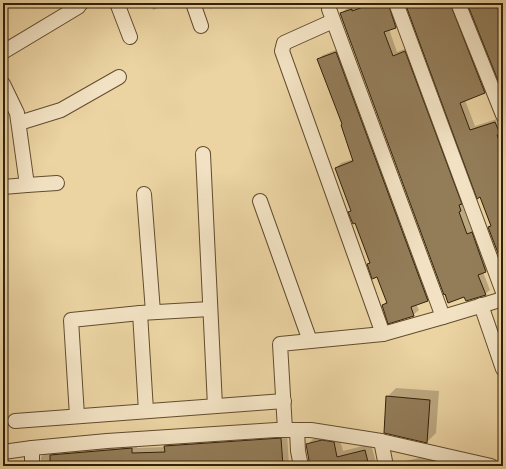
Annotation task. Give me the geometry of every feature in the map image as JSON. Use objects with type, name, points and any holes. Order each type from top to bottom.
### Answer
[{"type":"street","points":[[3,52],[78,7],[81,3]]},
{"type":"street","points":[[117,3],[130,37]]},
{"type":"street","points":[[194,3],[201,26]]},
{"type":"street","points":[[329,3],[329,9],[333,21],[443,317]]},
{"type":"street","points":[[396,3],[503,292]]},
{"type":"street","points":[[458,3],[503,115]]},
{"type":"street","points":[[333,21],[284,43],[282,51],[383,334]]},
{"type":"street","points":[[13,117],[61,110],[119,77]]},
{"type":"street","points":[[3,84],[13,117],[27,185]]},
{"type":"street","points":[[203,154],[215,406]]},
{"type":"street","points":[[3,187],[57,183]]},
{"type":"street","points":[[144,194],[146,411]]},
{"type":"street","points":[[260,201],[310,341]]},
{"type":"street","points":[[301,466],[284,401],[280,344],[383,334],[503,299]]},
{"type":"street","points":[[482,304],[503,369]]},
{"type":"street","points":[[77,416],[71,320],[210,309]]},
{"type":"street","points":[[15,421],[284,401]]},
{"type":"street","points":[[3,452],[107,441],[311,430],[382,441],[463,463],[491,466]]},
{"type":"street","points":[[382,441],[386,466]]},
{"type":"street","points":[[32,448],[32,466]]},
{"type":"building","points":[[374,3],[388,3],[396,28],[384,32],[393,56],[405,51],[462,204],[459,205],[461,211],[459,212],[467,234],[472,232],[486,272],[478,275],[486,295],[466,301],[464,297],[448,303],[445,294],[444,295],[340,13],[352,9],[352,11]]},
{"type":"building","points":[[405,3],[450,3],[485,93],[460,103],[470,130],[495,122],[500,134],[497,135],[503,151],[503,266],[488,227],[491,226],[480,197],[477,199]]},
{"type":"building","points":[[467,3],[503,3],[503,87],[501,88]]},
{"type":"building","points":[[336,52],[428,301],[411,307],[414,316],[388,324],[382,305],[387,303],[377,277],[372,279],[367,264],[370,263],[355,223],[353,224],[348,212],[351,211],[335,168],[353,161],[341,125],[342,124],[317,59]]},
{"type":"building","points":[[386,396],[430,400],[427,443],[384,433]]},
{"type":"building","points":[[281,438],[283,466],[50,466],[50,455],[132,448],[132,453],[165,452],[164,446]]},
{"type":"building","points":[[322,440],[334,442],[337,457],[365,450],[369,466],[310,466],[306,444]]}]
